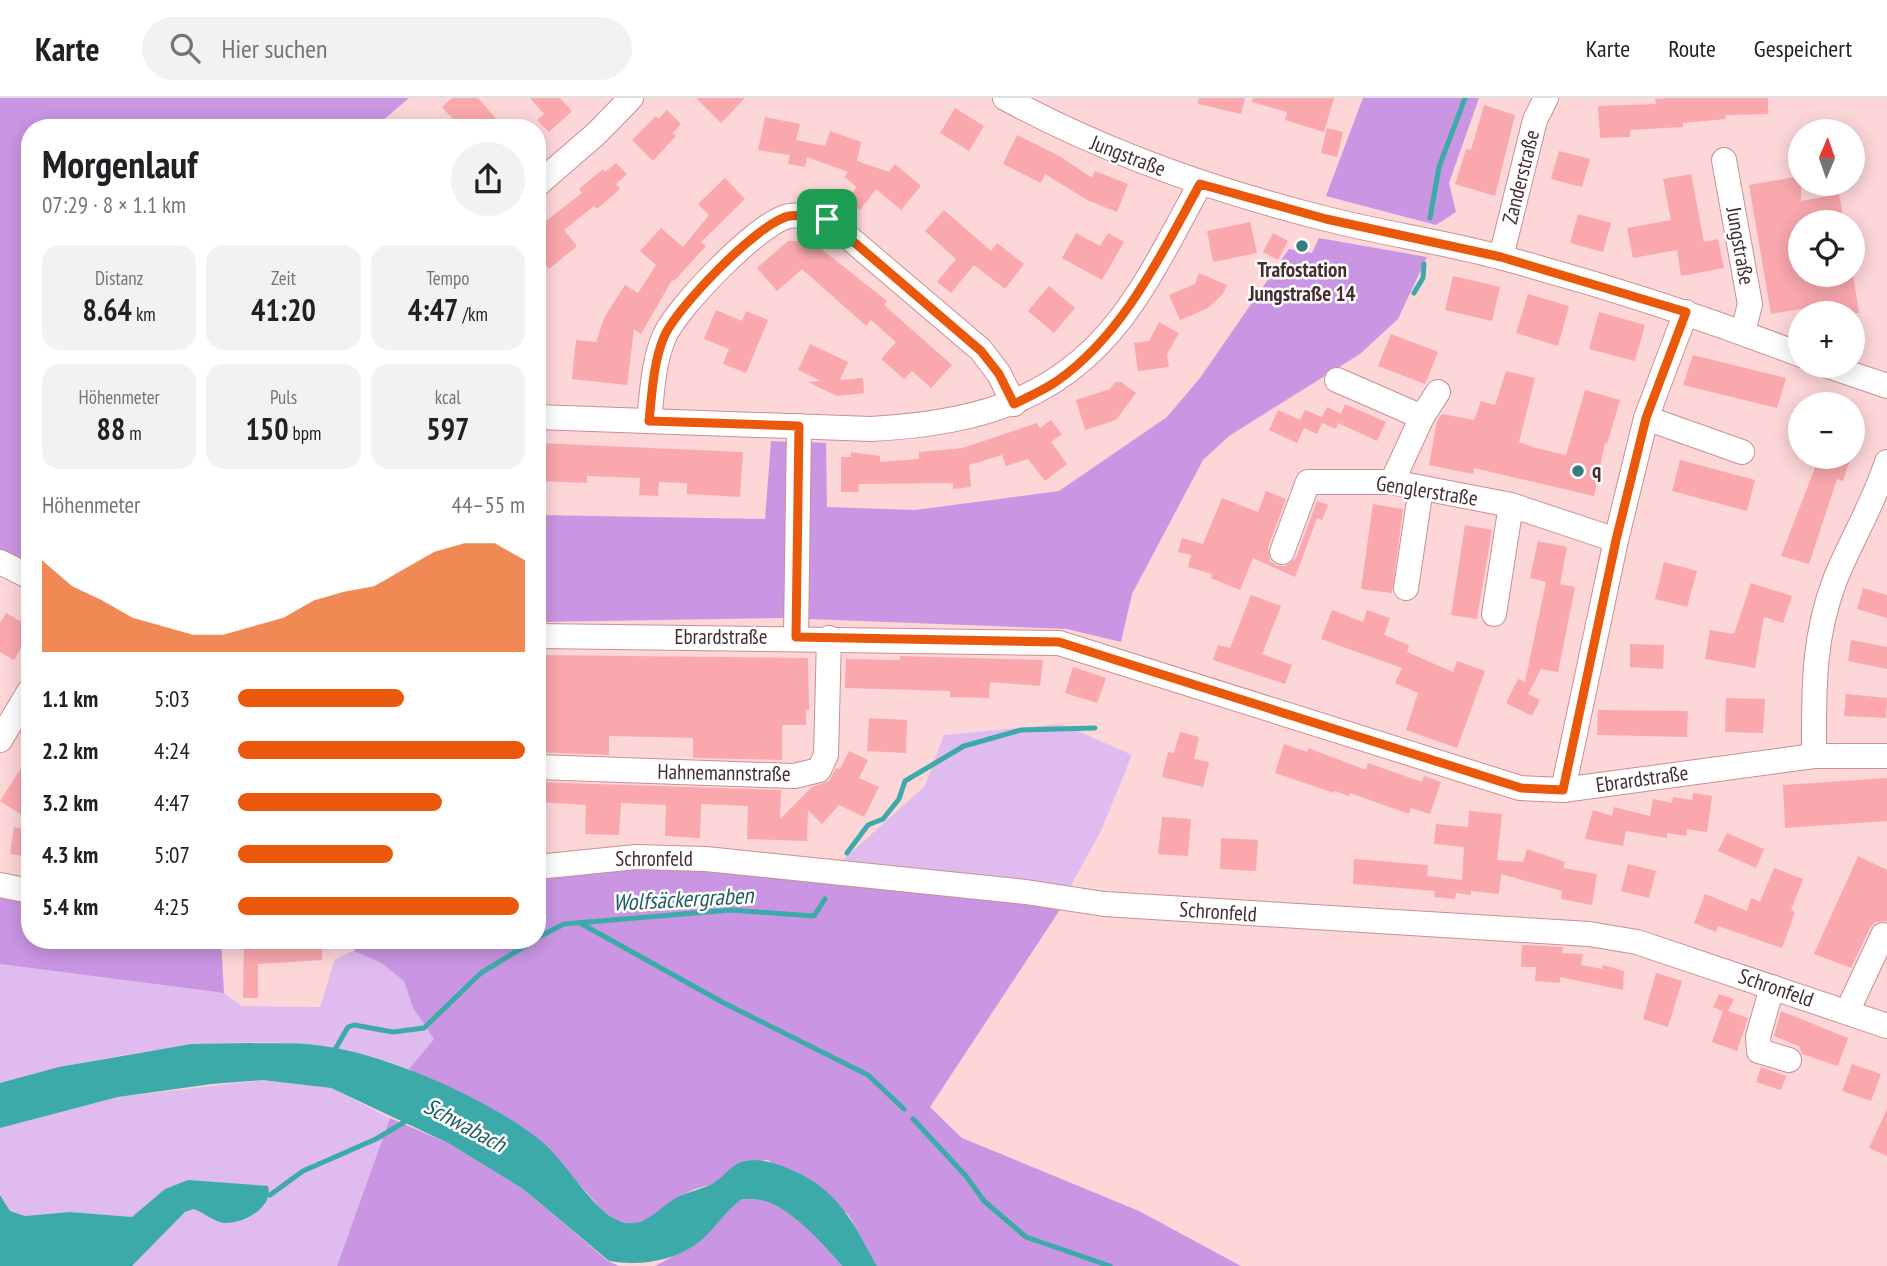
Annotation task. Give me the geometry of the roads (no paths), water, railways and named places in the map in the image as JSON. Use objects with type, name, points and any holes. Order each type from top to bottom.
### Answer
[{"type":"street","points":[[546,177],[597,133],[631,98]]},
{"type":"street","name":"Jungstraße","points":[[1004,98],[1066,131],[1200,184],[1326,219],[1501,257],[1686,312],[1788,350]]},
{"type":"street","name":"Zanderstraße","points":[[1501,257],[1535,120],[1546,98]]},
{"type":"street","name":"Jungstraße","points":[[1724,160],[1750,304],[1743,332]]},
{"type":"street","points":[[546,417],[908,427],[961,418],[1014,404],[1056,382],[1091,352],[1133,302],[1200,184]]},
{"type":"street","points":[[649,421],[654,379],[664,337],[679,314],[749,239],[788,216],[808,215],[827,219],[981,351],[999,374],[1014,404]]},
{"type":"street","points":[[1563,790],[1616,540],[1646,418],[1686,312]]},
{"type":"street","points":[[1864,378],[1887,386]]},
{"type":"street","points":[[1337,380],[1422,417]]},
{"type":"street","points":[[1392,482],[1422,417],[1438,392]]},
{"type":"street","points":[[1646,418],[1742,452]]},
{"type":"street","points":[[796,637],[799,426]]},
{"type":"street","points":[[1814,756],[1814,660],[1834,583],[1878,489],[1887,462]]},
{"type":"street","name":"Genglerstraße","points":[[1282,552],[1308,482],[1392,482],[1511,505],[1616,540]]},
{"type":"street","points":[[1406,588],[1421,488]]},
{"type":"street","points":[[1494,614],[1511,505]]},
{"type":"street","points":[[0,562],[21,572]]},
{"type":"street","name":"Ebrardstraße","points":[[546,636],[1059,642],[1521,788],[1563,790],[1814,756],[1887,756]]},
{"type":"street","name":"Hahnemannstraße","points":[[546,767],[794,776],[819,770],[825,755],[829,638]]},
{"type":"street","points":[[13,731],[21,712]]},
{"type":"street","name":"Schronfeld","points":[[546,866],[636,857],[706,859],[1026,892],[1104,904],[1589,934],[1637,942],[1887,1026]]},
{"type":"street","points":[[0,885],[21,889]]},
{"type":"street","points":[[1847,1012],[1883,936]]},
{"type":"street","points":[[1772,987],[1758,1037],[1759,1051],[1789,1060]]},
{"type":"water","name":"Schwabach","points":[[191,1044],[305,1044],[349,1051],[377,1058],[437,1081],[494,1110],[540,1140],[607,1214],[625,1223],[645,1220],[678,1197],[712,1184],[741,1162],[757,1160],[777,1164],[804,1176],[831,1196],[851,1220],[877,1266],[842,1266],[796,1219],[774,1205],[756,1199],[742,1199],[701,1240],[685,1251],[642,1263],[609,1261],[523,1189],[448,1143],[331,1088],[262,1080],[212,1084],[118,1097],[0,1128],[0,1083],[59,1067]]},
{"type":"water","points":[[188,1180],[268,1186],[269,1194],[256,1213],[232,1223],[221,1222],[194,1209],[185,1212],[132,1266],[0,1266],[0,1195],[10,1211],[25,1216],[70,1212],[132,1217],[165,1189]]},
{"type":"waterway","name":"Wolfsäckergraben","points":[[1430,218],[1439,167],[1465,98]]},
{"type":"waterway","name":"Wolfsäckergraben","points":[[1414,293],[1423,278],[1424,264]]},
{"type":"waterway","name":"Wolfsäckergraben","points":[[847,853],[868,825],[883,819],[899,799],[905,781],[964,746],[1021,730],[1095,728]]},
{"type":"waterway","name":"Wolfsäckergraben","points":[[546,933],[564,924],[731,910],[814,916],[825,899]]},
{"type":"waterway","points":[[580,923],[722,1002],[868,1075],[904,1109]]},
{"type":"waterway","name":"Wolfsäckergraben","points":[[333,1053],[348,1027],[354,1025],[393,1032],[424,1028],[481,973],[520,949]]},
{"type":"waterway","points":[[913,1119],[966,1176],[984,1201],[1026,1237],[1110,1266]]},
{"type":"waterway","points":[[270,1195],[303,1171],[376,1139],[406,1121]]},
{"type":"place","name":"Trafostation Jungstraße 14","points":[[1302,246]]},
{"type":"place","name":"q","points":[[1578,471]]}]
